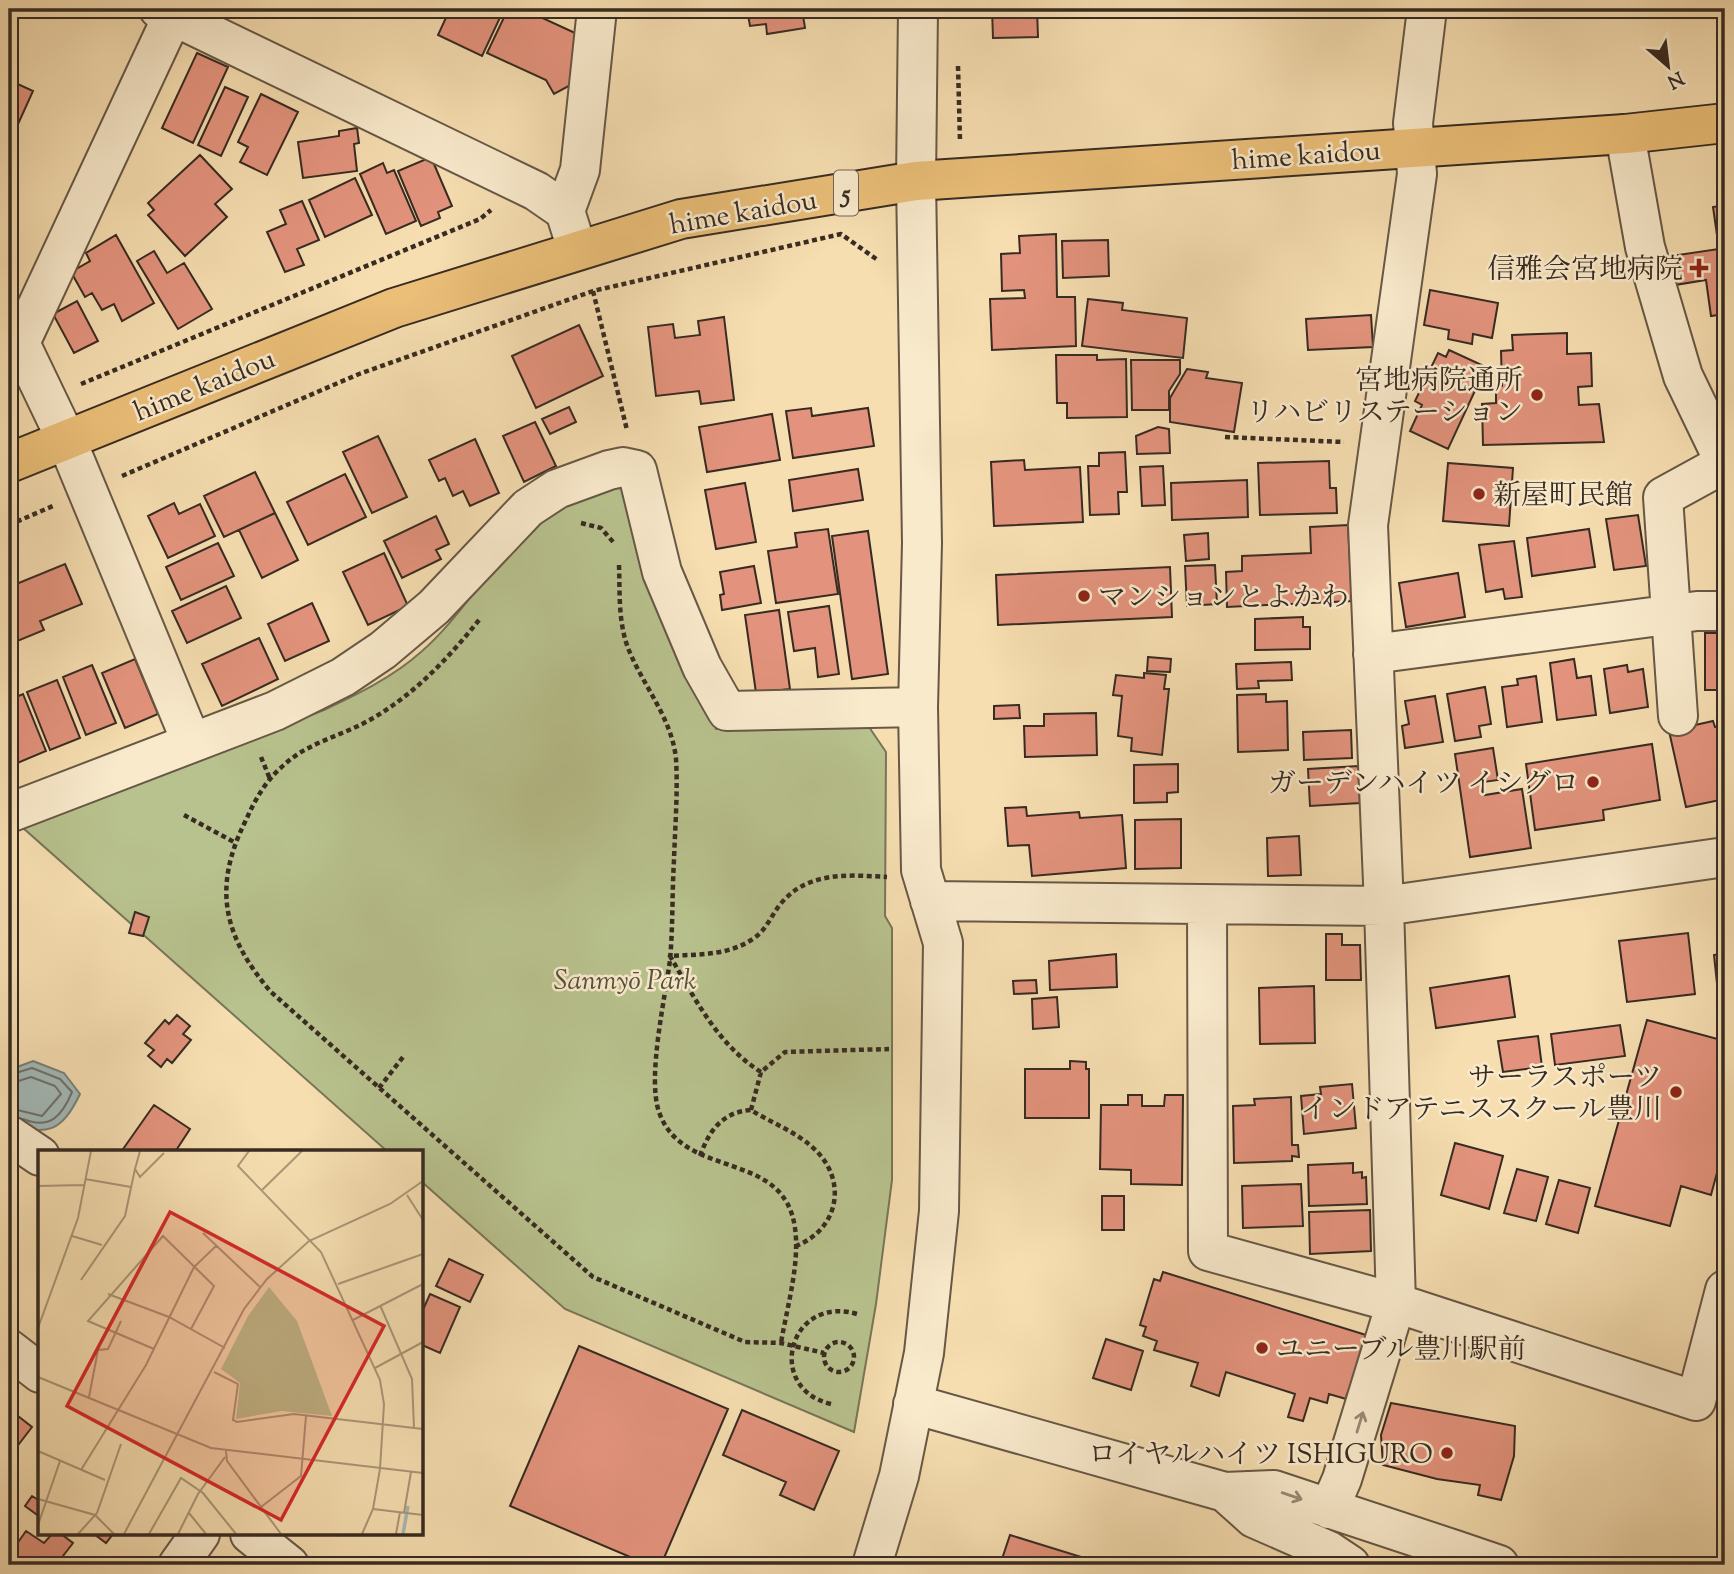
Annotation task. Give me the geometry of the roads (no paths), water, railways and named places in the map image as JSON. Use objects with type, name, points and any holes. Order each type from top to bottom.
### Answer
[{"type":"main road","name":"hime kaidou","points":[[9,463],[394,308],[577,249],[681,219],[916,181],[1625,134],[1725,123]]},
{"type":"street","points":[[551,201],[580,170],[597,9]]},
{"type":"street","points":[[872,1565],[899,1476],[924,1353],[939,1211],[943,943],[921,870],[918,706],[922,543],[916,181],[918,9]]},
{"type":"street","points":[[1329,1509],[1342,1479],[1396,1303],[1384,906],[1368,525],[1417,174],[1413,123],[1427,9]]},
{"type":"street","points":[[191,741],[48,397],[20,342],[166,12],[551,201],[577,249]]},
{"type":"street","points":[[1625,134],[1645,247],[1683,376],[1725,463],[1663,497],[1678,716]]},
{"type":"street","points":[[9,813],[275,711],[343,677],[383,650],[434,607],[515,519],[544,497],[608,470],[623,467],[637,470],[662,572],[702,667],[727,711],[918,706]]},
{"type":"street","points":[[1373,654],[1671,615],[1725,611]]},
{"type":"street","points":[[930,901],[1384,906],[1725,857]]},
{"type":"street","points":[[1207,905],[1208,1251],[1396,1303],[1696,1401],[1725,1290]]},
{"type":"street","points":[[9,1135],[38,1155]]},
{"type":"street","points":[[9,1349],[38,1371]]},
{"type":"street","points":[[913,1404],[1225,1492],[1274,1490],[1329,1509],[1439,1557],[1499,1565]]},
{"type":"street","points":[[1225,1492],[1254,1518],[1329,1551],[1350,1565]]},
{"type":"street","points":[[178,1565],[199,1536]]},
{"type":"street","points":[[253,1536],[289,1565]]},
{"type":"water","points":[[33,1061],[64,1073],[80,1094],[59,1124],[44,1130],[9,1125],[9,1070]]},
{"type":"place","name":"信雅会宮地病院","points":[[1699,268]]},
{"type":"place","name":"宮地病院通所 リハビリステーション","points":[[1537,395]]},
{"type":"place","name":"新屋町民館","points":[[1479,494]]},
{"type":"place","name":"マンションとよかわ","points":[[1084,596]]},
{"type":"place","name":"ガーデンハイツ イシグロ","points":[[1593,782]]},
{"type":"place","name":"サーラスポーツ インドアテニススクール豊川","points":[[1676,1092]]},
{"type":"place","name":"ユニーブル豊川駅前","points":[[1262,1348]]},
{"type":"place","name":"ロイヤルハイツ ISHIGURO","points":[[1447,1453]]},
{"type":"park label","name":"Sanmyō Park","points":[[625,979]]}]
